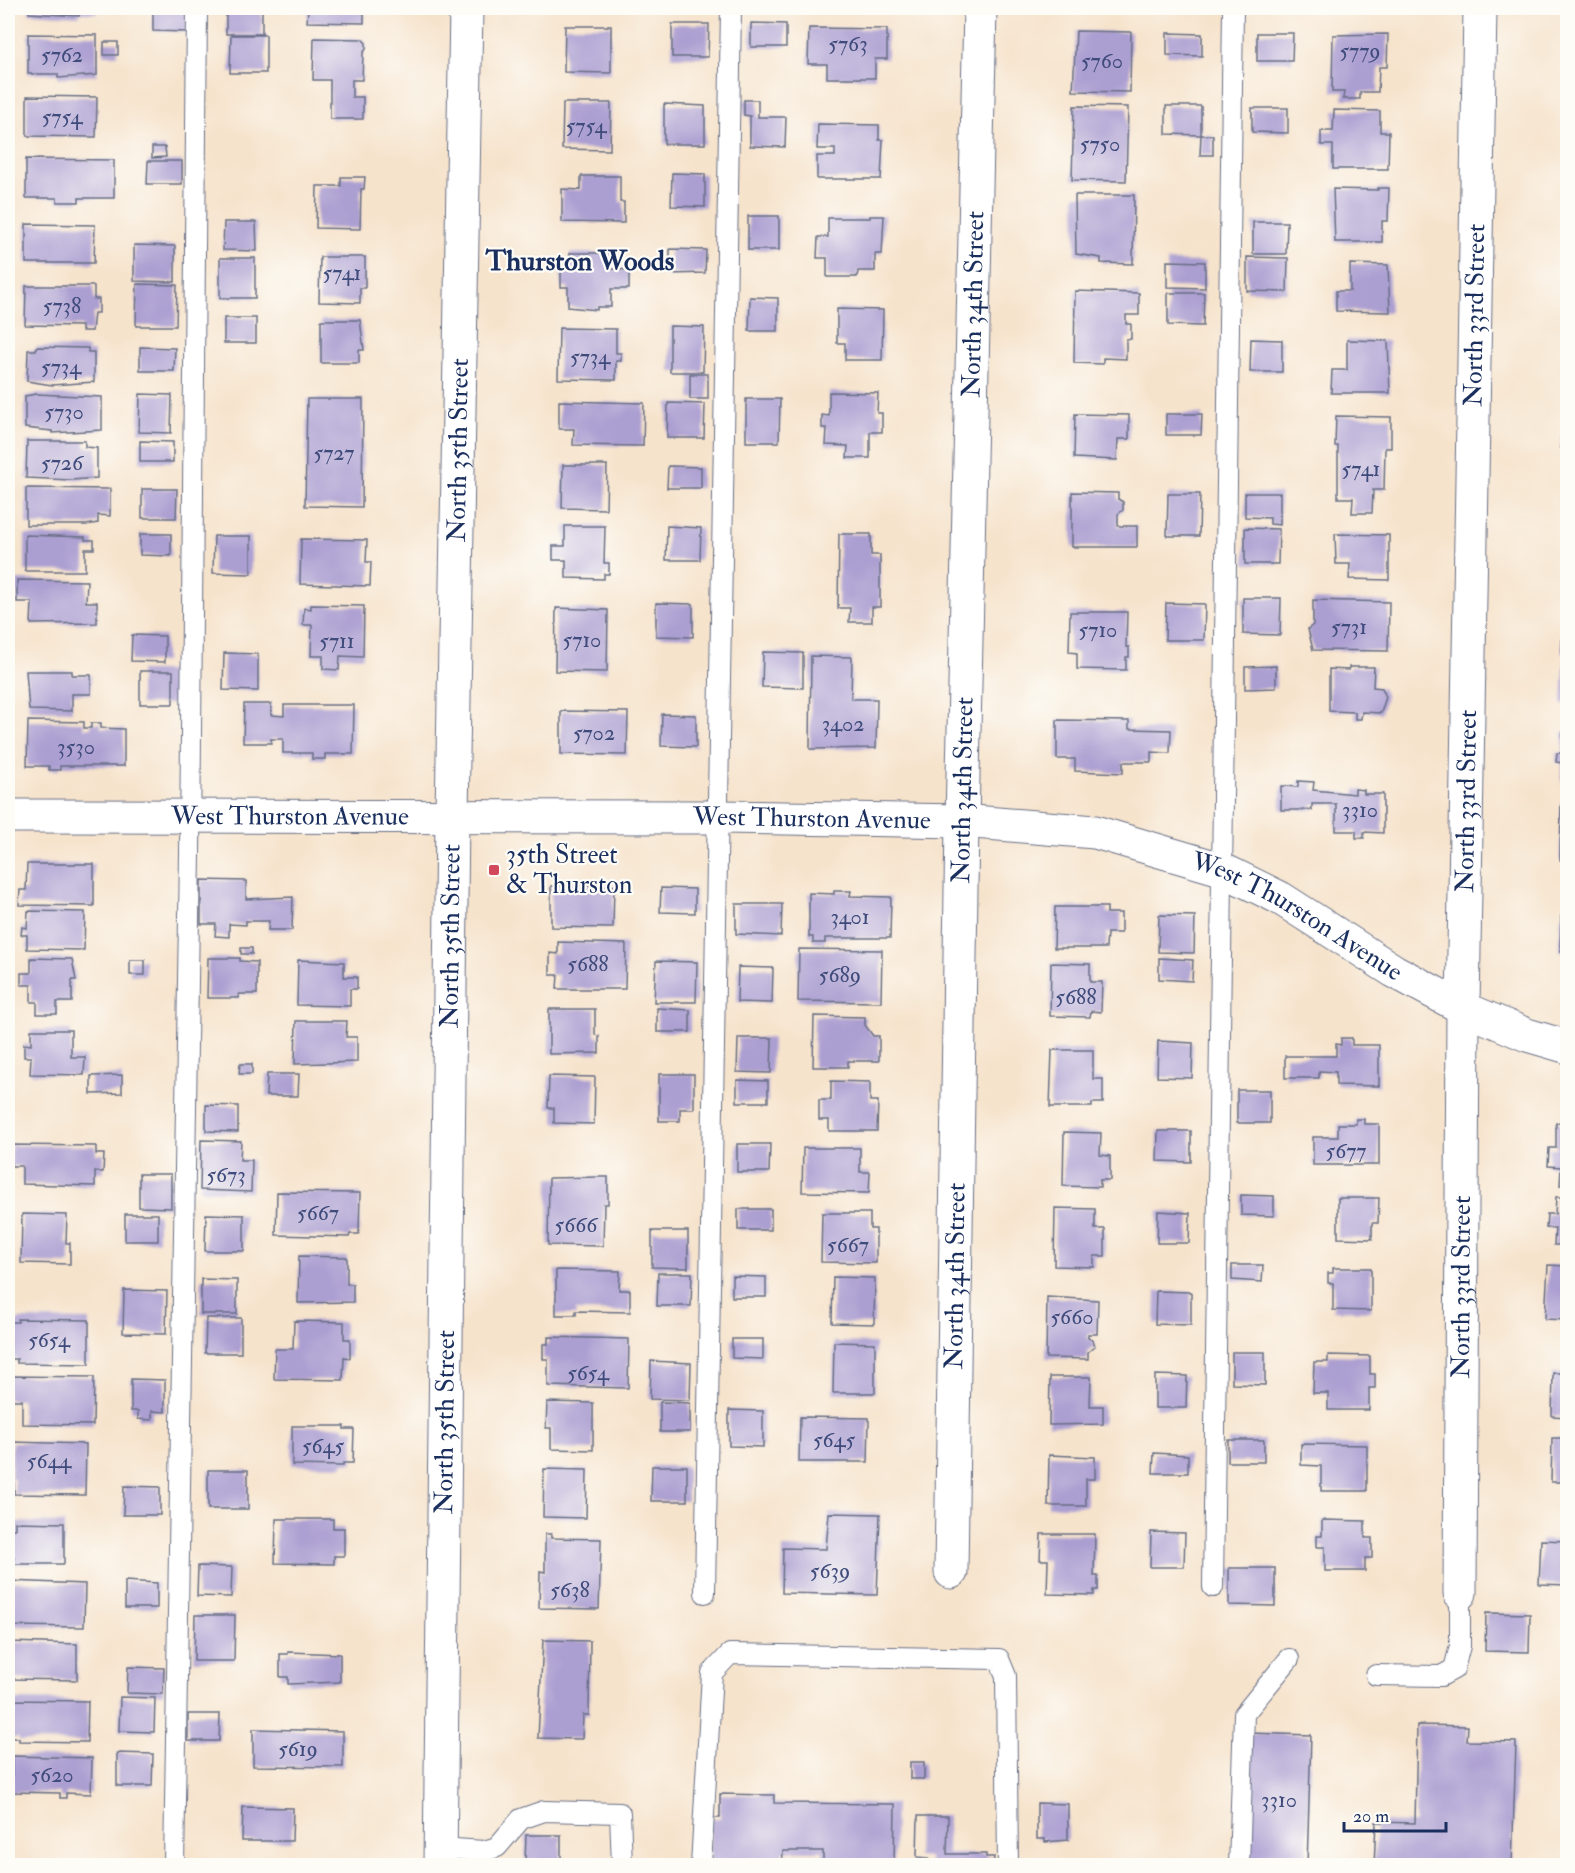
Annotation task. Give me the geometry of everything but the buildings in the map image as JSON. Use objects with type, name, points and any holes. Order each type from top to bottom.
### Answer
[{"type":"street","name":"North 35th Street","points":[[440,1857],[452,815],[466,8]]},
{"type":"street","name":"North 34th Street","points":[[951,1572],[962,821],[980,8]]},
{"type":"street","name":"North 33rd Street","points":[[1460,1593],[1463,1008],[1480,8]]},
{"type":"street","name":"West Thurston Avenue","points":[[8,816],[720,817],[962,821],[1095,832],[1221,869],[1280,898],[1394,971],[1463,1008],[1527,1035],[1568,1047]]},
{"type":"lane","points":[[174,1866],[190,815],[197,8]]},
{"type":"lane","points":[[705,1593],[720,817],[731,8]]},
{"type":"lane","points":[[1213,1587],[1233,8]]},
{"type":"lane","points":[[1376,1675],[1441,1676],[1454,1669],[1460,1646],[1460,1593]]},
{"type":"lane","points":[[701,1866],[712,1673],[730,1654],[999,1659],[1006,1676],[1008,1866]]},
{"type":"lane","points":[[1239,1866],[1244,1714],[1289,1659]]},
{"type":"lane","points":[[440,1857],[497,1847],[521,1819],[544,1811],[620,1814],[622,1866]]},
{"type":"place","name":"35th Street & Thurston","points":[[494,870]]},
{"type":"district","name":"Thurston Woods","points":[[580,261]]}]
